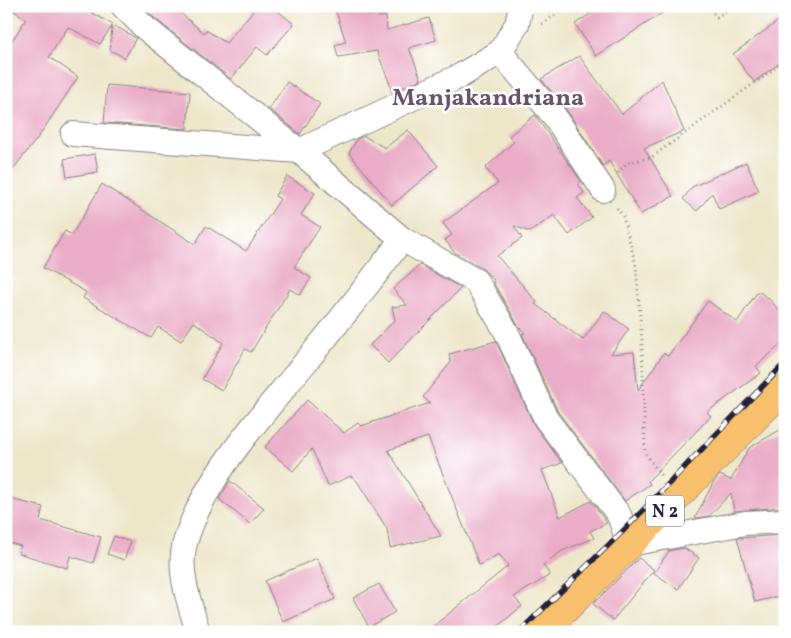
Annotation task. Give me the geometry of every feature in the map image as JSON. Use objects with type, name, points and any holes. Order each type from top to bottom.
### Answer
[{"type":"main road","name":"N 2","points":[[543,632],[785,388]]},
{"type":"street","points":[[123,6],[144,27],[299,151],[402,239],[476,280],[506,331],[546,419],[619,515],[629,544],[745,523],[772,523],[785,520]]},
{"type":"street","points":[[73,134],[299,151],[460,76],[500,52],[517,24],[521,6]]},
{"type":"street","points":[[500,52],[556,117],[603,190]]},
{"type":"street","points":[[198,632],[183,577],[185,544],[204,498],[242,440],[358,299],[402,239]]},
{"type":"path","points":[[706,6],[717,17],[733,6]]},
{"type":"path","points":[[662,513],[668,484],[645,453],[642,342],[636,266],[623,216],[603,190],[626,164],[652,157],[785,61]]},
{"type":"building","points":[[7,6],[80,6],[136,38],[125,58],[110,50],[112,26],[100,44],[68,27],[49,57],[78,77],[39,136],[6,178],[6,50],[26,19]]},
{"type":"building","points":[[148,6],[172,6],[204,33],[206,30],[226,43],[257,6],[272,6],[294,24],[267,55],[257,47],[231,79],[153,17],[146,9]]},
{"type":"building","points":[[334,6],[376,6],[379,17],[386,16],[387,30],[429,18],[436,40],[409,48],[421,79],[393,92],[377,51],[338,57],[335,45],[346,42]]},
{"type":"building","points":[[602,6],[673,6],[596,56],[575,24]]},
{"type":"building","points":[[785,16],[785,59],[754,82],[733,54]]},
{"type":"building","points":[[579,56],[622,114],[662,80],[684,131],[644,148],[673,196],[641,214],[609,161],[603,166],[566,109],[541,79]]},
{"type":"building","points":[[287,82],[320,104],[300,134],[269,109]]},
{"type":"building","points":[[107,85],[190,92],[187,129],[104,123]]},
{"type":"building","points":[[535,115],[581,181],[578,184],[584,193],[577,198],[592,217],[569,235],[554,215],[530,232],[514,226],[522,238],[497,256],[537,302],[535,304],[583,340],[604,311],[629,329],[611,354],[634,352],[638,390],[664,353],[668,356],[708,301],[737,322],[758,291],[768,298],[785,316],[785,341],[756,366],[761,373],[707,412],[711,416],[648,481],[650,484],[625,501],[558,412],[522,334],[525,333],[519,327],[493,282],[494,280],[483,269],[455,253],[445,240],[452,235],[443,223],[498,183],[485,168],[514,142],[509,136]]},
{"type":"building","points":[[408,130],[438,166],[392,205],[349,153],[357,139],[364,136],[385,148]]},
{"type":"building","points":[[95,154],[98,172],[67,177],[64,159]]},
{"type":"building","points":[[746,162],[759,191],[719,209],[712,193],[697,211],[683,199],[692,187]]},
{"type":"building","points":[[287,176],[315,193],[301,215],[320,227],[294,267],[311,278],[300,295],[290,289],[251,352],[245,349],[222,390],[202,379],[223,343],[194,322],[181,341],[158,327],[151,338],[83,298],[86,292],[43,268],[65,231],[72,235],[102,184],[195,244],[206,226],[246,251],[280,199],[275,196]]},
{"type":"building","points":[[420,265],[461,288],[388,363],[370,345],[395,320],[392,307],[407,305],[393,289]]},
{"type":"building","points":[[496,341],[534,425],[562,463],[542,470],[560,517],[591,501],[607,523],[590,531],[594,538],[562,551],[543,565],[550,575],[514,597],[522,606],[491,632],[426,632],[508,566],[499,554],[479,565],[428,437],[388,450],[441,536],[390,548],[387,529],[357,481],[351,476],[328,486],[312,449],[293,471],[265,447],[307,400],[344,433],[358,423],[361,426],[430,403],[423,397],[451,362],[449,354]]},
{"type":"building","points":[[785,427],[785,507],[734,511],[731,493],[709,516],[695,518],[713,483],[720,475],[731,480],[749,448]]},
{"type":"building","points":[[230,481],[264,508],[250,524],[219,499]]},
{"type":"building","points":[[6,498],[43,507],[40,520],[101,537],[93,563],[70,556],[67,568],[18,553],[21,546],[6,542]]},
{"type":"building","points":[[785,535],[785,595],[755,602],[737,538]]},
{"type":"building","points":[[114,536],[131,542],[124,560],[107,554]]},
{"type":"building","points":[[684,548],[699,558],[678,589],[654,573],[669,551]]},
{"type":"building","points":[[317,558],[335,599],[283,622],[265,581]]},
{"type":"building","points":[[639,558],[654,570],[613,620],[593,604]]},
{"type":"building","points":[[379,584],[395,612],[369,627],[353,598]]},
{"type":"railway","points":[[519,632],[624,530],[785,363]]},
{"type":"district","name":"Manjakandriana","points":[[488,97]]}]
